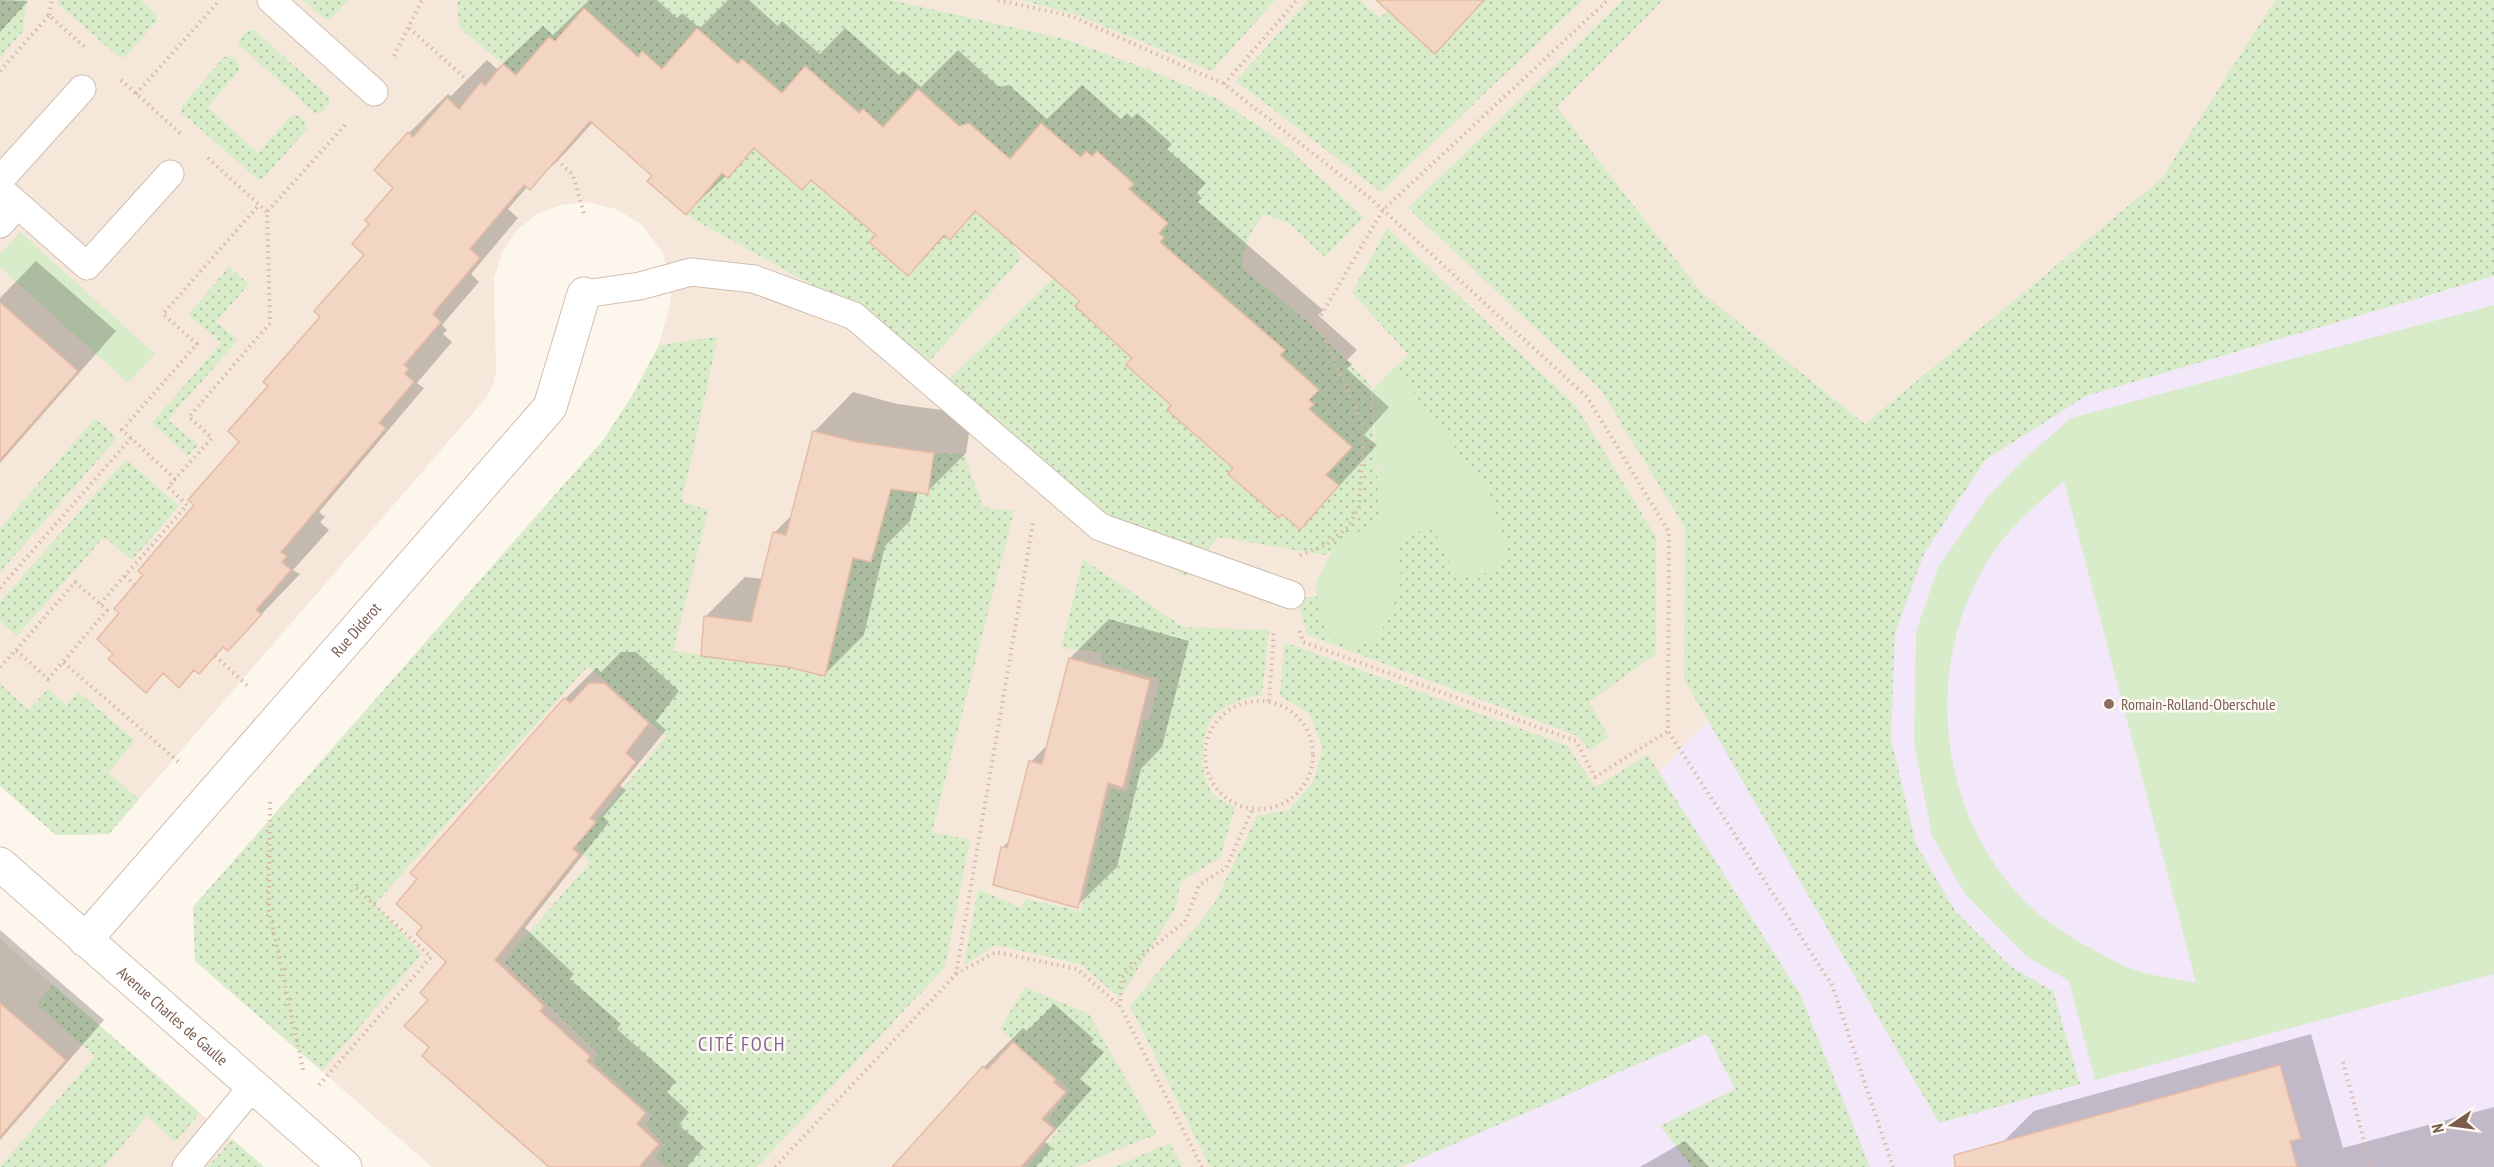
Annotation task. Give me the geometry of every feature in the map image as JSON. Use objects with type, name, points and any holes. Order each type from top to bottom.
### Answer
[{"type":"street","name":"Rue Diderot","points":[[86,940],[550,407],[584,294]]},
{"type":"street","name":"Avenue Charles de Gaulle","points":[[0,864],[345,1167]]},
{"type":"lane","points":[[271,0],[374,92]]},
{"type":"lane","points":[[0,180],[82,90]]},
{"type":"lane","points":[[6,206],[87,266],[170,174]]},
{"type":"lane","points":[[584,294],[640,286],[691,272],[754,279],[854,316],[1100,527],[1284,593]]},
{"type":"lane","points":[[186,1167],[252,1087]]},
{"type":"path","points":[[0,71],[49,15],[51,0]]},
{"type":"path","points":[[136,94],[220,0]]},
{"type":"path","points":[[100,604],[187,505],[168,488],[212,438],[189,417],[270,323],[267,212],[374,92],[422,0]]},
{"type":"path","points":[[998,0],[1071,16],[1224,84],[1383,210],[1587,397],[1670,532],[1668,731],[1832,986],[1893,1167]]},
{"type":"path","points":[[1224,84],[1297,0]]},
{"type":"path","points":[[1269,701],[1284,593],[1298,557],[1326,545],[1348,527],[1359,507],[1364,427],[1317,322],[1383,210],[1608,0]]},
{"type":"path","points":[[49,15],[93,54]]},
{"type":"path","points":[[409,28],[476,88]]},
{"type":"path","points":[[119,78],[189,141]]},
{"type":"path","points":[[207,157],[267,212]]},
{"type":"path","points":[[556,160],[573,175],[584,214]]},
{"type":"path","points":[[175,480],[122,430],[197,344],[163,314],[259,205]]},
{"type":"path","points":[[0,588],[130,438]]},
{"type":"path","points":[[956,974],[1040,476]]},
{"type":"path","points":[[125,576],[135,585]]},
{"type":"path","points":[[0,667],[75,582],[107,610],[48,679],[16,650]]},
{"type":"path","points":[[1284,593],[1303,642],[1576,741],[1595,777],[1668,731]]},
{"type":"path","points":[[215,656],[249,687]]},
{"type":"path","points":[[63,662],[181,765]]},
{"type":"path","points":[[1253,700],[1269,701],[1278,703],[1302,719],[1315,749],[1309,780],[1286,803],[1252,810],[1218,792],[1206,769],[1205,742],[1220,716],[1253,700]]},
{"type":"path","points":[[270,802],[268,910],[303,1071]]},
{"type":"path","points":[[1120,1006],[1122,977],[1144,953],[1185,922],[1199,885],[1226,868],[1252,810]]},
{"type":"path","points":[[319,1085],[431,957],[353,885]]},
{"type":"path","points":[[775,1167],[956,974],[996,952],[1077,969],[1120,1006],[1202,1167]]},
{"type":"path","points":[[2343,1062],[2371,1167]]},
{"type":"shaded area","points":[[0,0],[2494,0],[2494,276],[2086,395],[1822,600],[1649,783],[1552,1086],[1405,1167],[432,1167],[195,961],[193,907],[604,439],[632,396],[659,345],[671,301],[670,276],[662,251],[642,225],[616,209],[587,202],[561,205],[537,214],[516,231],[502,253],[494,278],[496,371],[493,385],[486,398],[109,834],[56,835],[0,786]]},
{"type":"shaded area","name":"Romain-Rolland-Oberschule","points":[[2494,276],[2494,1167],[1405,1167],[1552,1086],[1649,783],[1822,600],[1985,460],[2086,396]]},
{"type":"shaded area","points":[[0,939],[200,1113],[264,1167],[0,1167]]},
{"type":"green space","points":[[0,0],[27,0],[23,31],[0,57]]},
{"type":"green space","points":[[58,0],[141,0],[156,14],[157,21],[125,57],[119,57],[58,4]]},
{"type":"green space","points":[[302,0],[348,0],[331,19],[325,19]]},
{"type":"green space","points":[[459,0],[890,0],[1065,39],[1150,70],[1218,99],[1276,138],[1364,217],[1325,257],[1289,223],[1263,214],[1248,240],[1243,254],[1243,269],[1309,323],[1370,384],[1380,518],[1325,555],[1218,537],[1185,577],[1096,512],[945,383],[1054,278],[1080,301],[1076,307],[1220,429],[1207,446],[1233,468],[1228,474],[1278,518],[1282,514],[1300,529],[1339,486],[1326,475],[1351,447],[1309,409],[1313,404],[1309,400],[1318,390],[1280,355],[1285,350],[1160,242],[1164,238],[1159,233],[1167,223],[1129,189],[1134,184],[1097,151],[1092,156],[1081,157],[1041,123],[1010,159],[969,123],[959,126],[918,89],[889,120],[886,130],[863,109],[859,113],[805,67],[782,93],[738,64],[698,28],[669,60],[665,71],[642,51],[638,57],[584,9],[555,41],[549,37],[516,75],[460,28],[457,4]]},
{"type":"green space","points":[[1021,0],[1275,0],[1212,71],[1075,14]]},
{"type":"green space","points":[[1308,0],[1360,0],[1380,18],[1387,11],[1435,54],[1484,0],[1583,0],[1381,192],[1236,81]]},
{"type":"green space","points":[[1623,0],[1663,0],[1557,107],[1701,292],[1865,424],[2162,178],[2275,0],[2494,0],[2494,276],[2086,396],[1985,460],[1924,554],[1895,633],[1891,739],[1916,844],[1956,912],[2011,967],[2053,991],[2080,1084],[1939,1123],[1684,679],[1685,528],[1601,390],[1408,208]]},
{"type":"green space","points":[[247,30],[254,30],[329,97],[329,104],[321,113],[315,113],[239,45],[239,40]]},
{"type":"green space","points":[[232,56],[239,64],[239,71],[208,107],[258,153],[291,115],[304,120],[307,129],[262,180],[257,179],[182,113],[181,107],[224,57]]},
{"type":"green space","points":[[752,139],[765,158],[802,190],[812,179],[876,235],[869,242],[908,275],[975,199],[1019,238],[1013,244],[1021,259],[926,365],[857,310],[686,215]]},
{"type":"green space","points":[[1387,228],[1577,407],[1656,537],[1656,654],[1589,702],[1609,737],[1590,751],[1578,736],[1307,635],[1297,598],[1324,596],[1386,612],[1388,377],[1408,354],[1352,293]]},
{"type":"green space","points":[[20,232],[155,354],[128,383],[0,267],[0,255]]},
{"type":"green space","points":[[229,267],[249,284],[216,322],[238,340],[168,420],[198,445],[188,456],[152,423],[221,343],[188,315]]},
{"type":"green space","points":[[2494,305],[2494,974],[2095,1080],[2069,981],[2026,956],[1965,894],[1932,836],[1914,742],[1916,632],[1938,567],[1986,499],[2023,460],[2071,418]],"holes":[[[2064,481],[2196,983],[2126,967],[2067,935],[2046,920],[2017,893],[1990,858],[1970,819],[1956,778],[1949,736],[1948,692],[1953,649],[1965,607],[1984,567],[2000,543],[2031,510]]]},
{"type":"green space","points":[[718,337],[682,501],[708,510],[673,651],[764,664],[764,661],[825,676],[849,574],[838,570],[891,489],[928,493],[934,453],[964,454],[983,507],[1014,511],[932,832],[970,840],[945,967],[757,1167],[665,1167],[655,1157],[665,1145],[646,1125],[652,1116],[593,1061],[599,1054],[504,962],[590,862],[576,846],[666,736],[588,666],[375,904],[422,954],[322,1071],[195,961],[193,907],[604,439],[632,396],[659,345]]},
{"type":"green space","points":[[1394,367],[1490,494],[1508,554],[1487,573],[1455,577],[1444,549],[1432,528],[1411,533],[1397,547],[1402,579],[1391,614],[1374,642],[1352,647],[1331,638],[1322,623],[1315,585],[1333,549],[1380,518],[1372,391]]},
{"type":"green space","points":[[95,418],[117,438],[0,572],[0,528]]},
{"type":"green space","points":[[126,459],[179,506],[132,560],[104,537],[17,636],[0,621],[0,602]]},
{"type":"green space","points":[[1083,559],[1183,627],[1269,630],[1262,696],[1232,704],[1216,714],[1210,722],[1203,743],[1203,767],[1209,788],[1215,796],[1235,807],[1220,858],[1181,881],[1175,909],[1120,998],[1080,964],[995,945],[964,965],[978,889],[1021,908],[1026,899],[1081,911],[1110,789],[1127,792],[1144,720],[1149,720],[1160,679],[1101,662],[1102,652],[1061,648]]},
{"type":"green space","points":[[1284,642],[1568,746],[1595,787],[1648,755],[1800,994],[1870,1167],[1692,1167],[1660,1126],[1735,1089],[1707,1034],[1401,1167],[1210,1167],[1130,1006],[1214,904],[1257,816],[1289,810],[1313,782],[1323,748],[1309,713],[1280,696]]},
{"type":"green space","points":[[0,684],[29,710],[48,689],[67,706],[78,692],[135,740],[108,773],[139,799],[109,834],[56,835],[0,786]]},
{"type":"green space","points":[[53,985],[200,1113],[175,1142],[147,1116],[104,1167],[0,1167],[95,1056],[36,1004]]},
{"type":"green space","points":[[1025,987],[1089,1014],[1157,1134],[1075,1167],[1027,1167],[1059,1130],[1048,1120],[1070,1090],[1000,1029]]},
{"type":"green space","points":[[232,1139],[263,1166],[208,1167]]},
{"type":"green space","points":[[1170,1143],[1182,1167],[1114,1167]]},
{"type":"building","points":[[1376,0],[1484,0],[1435,54]]},
{"type":"building","points":[[584,8],[638,57],[642,51],[662,69],[697,28],[738,64],[742,59],[782,93],[805,66],[859,113],[863,109],[883,127],[918,89],[959,126],[969,123],[1010,159],[1041,123],[1081,157],[1086,151],[1092,156],[1097,151],[1134,184],[1129,189],[1168,223],[1159,233],[1164,238],[1160,242],[1285,350],[1280,355],[1319,390],[1309,400],[1314,404],[1309,409],[1352,447],[1326,475],[1339,485],[1300,530],[1282,514],[1279,518],[1228,474],[1233,468],[1167,410],[1171,405],[1126,365],[1132,358],[1075,306],[1080,301],[975,211],[950,240],[944,235],[908,276],[869,242],[876,235],[811,180],[802,190],[754,148],[728,178],[722,173],[686,215],[647,181],[652,176],[590,121],[530,190],[524,185],[470,249],[480,258],[433,314],[441,322],[404,365],[409,369],[405,374],[414,382],[379,423],[386,428],[281,552],[287,556],[282,562],[291,570],[256,610],[262,614],[228,651],[223,647],[199,674],[194,670],[179,688],[163,673],[146,693],[108,659],[113,654],[97,639],[119,613],[114,609],[143,575],[138,571],[194,505],[188,500],[239,442],[228,431],[268,386],[263,382],[320,317],[314,311],[364,255],[352,244],[369,224],[365,220],[393,188],[374,170],[408,132],[413,137],[447,98],[459,109],[481,82],[485,86],[503,64],[516,75],[549,37],[555,41]]},
{"type":"building","points":[[0,302],[78,371],[0,460]]},
{"type":"building","points":[[813,431],[857,442],[934,453],[928,494],[891,489],[871,562],[853,558],[825,676],[788,667],[701,656],[704,616],[751,622],[773,532],[786,535]]},
{"type":"building","points":[[1069,658],[1150,680],[1123,788],[1108,783],[1078,908],[993,885],[1001,847],[1007,848],[1029,761],[1042,764]]},
{"type":"building","points":[[589,683],[604,683],[649,723],[626,753],[636,762],[590,818],[596,822],[573,849],[579,854],[495,960],[544,1006],[540,1011],[590,1056],[587,1061],[646,1113],[637,1124],[659,1144],[639,1167],[549,1167],[422,1056],[429,1047],[404,1026],[428,1000],[420,993],[446,962],[416,934],[422,927],[396,904],[417,879],[410,873],[564,698],[570,703]]},
{"type":"building","points":[[0,1003],[66,1060],[0,1137]]},
{"type":"building","points":[[1013,1042],[1056,1080],[1053,1082],[1066,1092],[1042,1119],[1054,1129],[1021,1167],[892,1167],[983,1066],[987,1070]]},
{"type":"building","points":[[2280,1065],[2301,1139],[2290,1141],[2297,1167],[1955,1167],[1954,1155]]},
{"type":"place","name":"Romain-Rolland-Oberschule","points":[[2109,704]]},
{"type":"district","name":"CITÉ FOCH","points":[[742,1044]]}]
